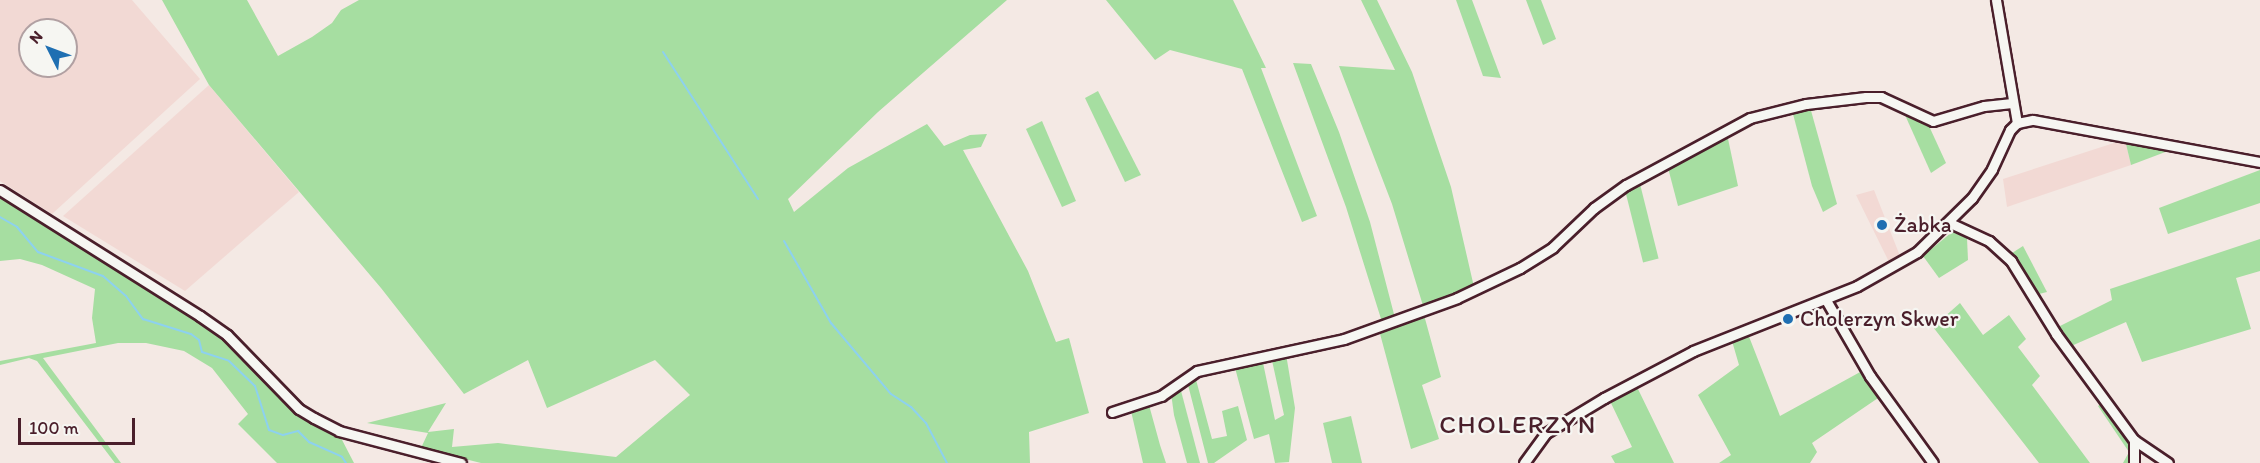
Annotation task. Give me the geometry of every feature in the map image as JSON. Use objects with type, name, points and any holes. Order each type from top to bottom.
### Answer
[{"type":"street","points":[[1996,0],[2012,103],[2018,123]]},
{"type":"street","points":[[1112,412],[1161,396],[1197,371],[1344,339],[1457,298],[1520,268],[1553,247],[1594,208],[1626,185],[1750,118],[1806,104],[1866,97],[1881,97],[1933,121],[1984,106],[2012,103]]},
{"type":"street","points":[[1516,463],[1526,461],[1546,433],[1604,398],[1693,351],[1826,300],[1899,264],[1950,223],[1983,184],[2007,134],[2018,123],[2033,120],[2260,162]]},
{"type":"street","points":[[0,190],[200,316],[226,335],[307,413],[339,431],[461,463]]},
{"type":"street","points":[[1950,223],[1989,241],[2011,261],[2056,334],[2134,440],[2168,463]]},
{"type":"street","points":[[1826,300],[1870,376],[1933,463]]},
{"type":"street","points":[[2134,440],[2134,463]]},
{"type":"shaded area","points":[[0,0],[132,0],[200,79],[52,214],[0,181]]},
{"type":"shaded area","points":[[209,85],[299,192],[185,291],[63,216]]},
{"type":"shaded area","points":[[2117,142],[2126,144],[2131,165],[2007,207],[2003,179]]},
{"type":"shaded area","points":[[1874,190],[1900,256],[1889,262],[1856,195]]},
{"type":"green space","points":[[162,0],[247,0],[278,56],[312,37],[332,23],[341,10],[359,0],[1007,0],[878,112],[788,199],[794,212],[848,168],[927,124],[944,146],[970,135],[987,134],[981,147],[963,150],[1028,271],[1056,342],[1069,338],[1089,413],[1029,432],[1030,463],[481,463],[421,448],[428,433],[367,423],[446,403],[428,432],[454,429],[452,447],[498,443],[616,457],[690,395],[655,360],[547,408],[528,360],[464,394],[381,288],[209,85]]},
{"type":"green space","points":[[1106,0],[1233,0],[1266,68],[1261,68],[1317,216],[1302,222],[1242,69],[1170,50],[1155,60]]},
{"type":"green space","points":[[1361,0],[1377,0],[1412,72],[1451,187],[1474,287],[1424,309],[1392,204],[1339,66],[1395,70]]},
{"type":"green space","points":[[1456,0],[1472,0],[1501,78],[1483,76]]},
{"type":"green space","points":[[1526,0],[1541,0],[1556,39],[1543,45]]},
{"type":"green space","points":[[1293,63],[1311,64],[1339,132],[1370,222],[1395,318],[1382,322],[1346,207]]},
{"type":"green space","points":[[1098,91],[1141,175],[1125,182],[1085,98]]},
{"type":"green space","points":[[1810,107],[1837,204],[1823,212],[1812,186],[1793,114],[1794,110]]},
{"type":"green space","points":[[1905,115],[1929,126],[1946,163],[1931,173]]},
{"type":"green space","points":[[1042,121],[1076,201],[1062,207],[1026,129]]},
{"type":"green space","points":[[1727,134],[1738,186],[1678,206],[1667,164]]},
{"type":"green space","points":[[2126,144],[2168,151],[2131,165]]},
{"type":"green space","points":[[2260,170],[2260,203],[2168,234],[2159,208]]},
{"type":"green space","points":[[1639,180],[1659,259],[1643,262],[1623,184]]},
{"type":"green space","points":[[0,196],[214,331],[306,420],[340,436],[354,463],[277,463],[238,424],[248,414],[212,368],[184,351],[146,343],[118,343],[43,358],[121,463],[115,463],[37,361],[29,358],[0,365],[0,361],[96,343],[92,318],[95,289],[42,265],[20,259],[0,261]]},
{"type":"green space","points":[[1952,232],[1967,238],[1968,260],[1939,278],[1923,256]]},
{"type":"green space","points":[[2260,239],[2260,271],[2236,278],[2251,329],[2142,362],[2126,322],[2069,347],[2056,328],[2112,300],[2110,289]]},
{"type":"green space","points":[[2023,246],[2047,292],[2039,294],[2009,255]]},
{"type":"green space","points":[[1960,303],[1983,335],[2009,315],[2026,339],[2018,347],[2040,376],[2032,385],[2090,463],[2039,463],[1933,327]]},
{"type":"green space","points":[[1424,315],[1441,377],[1422,385],[1439,439],[1411,449],[1379,330]]},
{"type":"green space","points":[[1748,334],[1780,416],[1862,371],[1881,396],[1812,443],[1817,452],[1810,463],[1719,463],[1731,455],[1698,395],[1739,365],[1732,341]]},
{"type":"green space","points":[[1286,354],[1295,408],[1289,462],[1275,463],[1269,434],[1254,439],[1234,364],[1262,358],[1275,420],[1284,415],[1271,356]]},
{"type":"green space","points":[[1195,376],[1212,439],[1227,436],[1222,411],[1238,406],[1247,440],[1214,463],[1208,463],[1187,381]]},
{"type":"green space","points":[[1180,387],[1200,463],[1187,463],[1174,415],[1171,393]]},
{"type":"green space","points":[[1637,387],[1674,463],[1615,463],[1611,456],[1632,447],[1610,401]]},
{"type":"green space","points":[[2101,404],[2129,441],[2131,463],[2123,463],[2129,452],[2098,406]]},
{"type":"green space","points":[[1149,405],[1166,463],[1143,463],[1131,411]]},
{"type":"green space","points":[[1351,416],[1362,463],[1332,463],[1323,423]]},
{"type":"waterway","points":[[663,52],[758,199]]},
{"type":"waterway","points":[[0,217],[17,227],[38,252],[103,276],[126,296],[143,319],[191,334],[199,340],[202,352],[229,361],[255,386],[269,430],[283,435],[298,431],[309,442],[342,457],[346,463]]},
{"type":"waterway","points":[[784,241],[831,323],[891,394],[911,407],[926,423],[947,463]]},
{"type":"place","name":"Żabka","points":[[1882,225]]},
{"type":"place","name":"Cholerzyn Skwer","points":[[1788,319]]},
{"type":"district","name":"CHOLERZYN","points":[[1518,425]]}]
